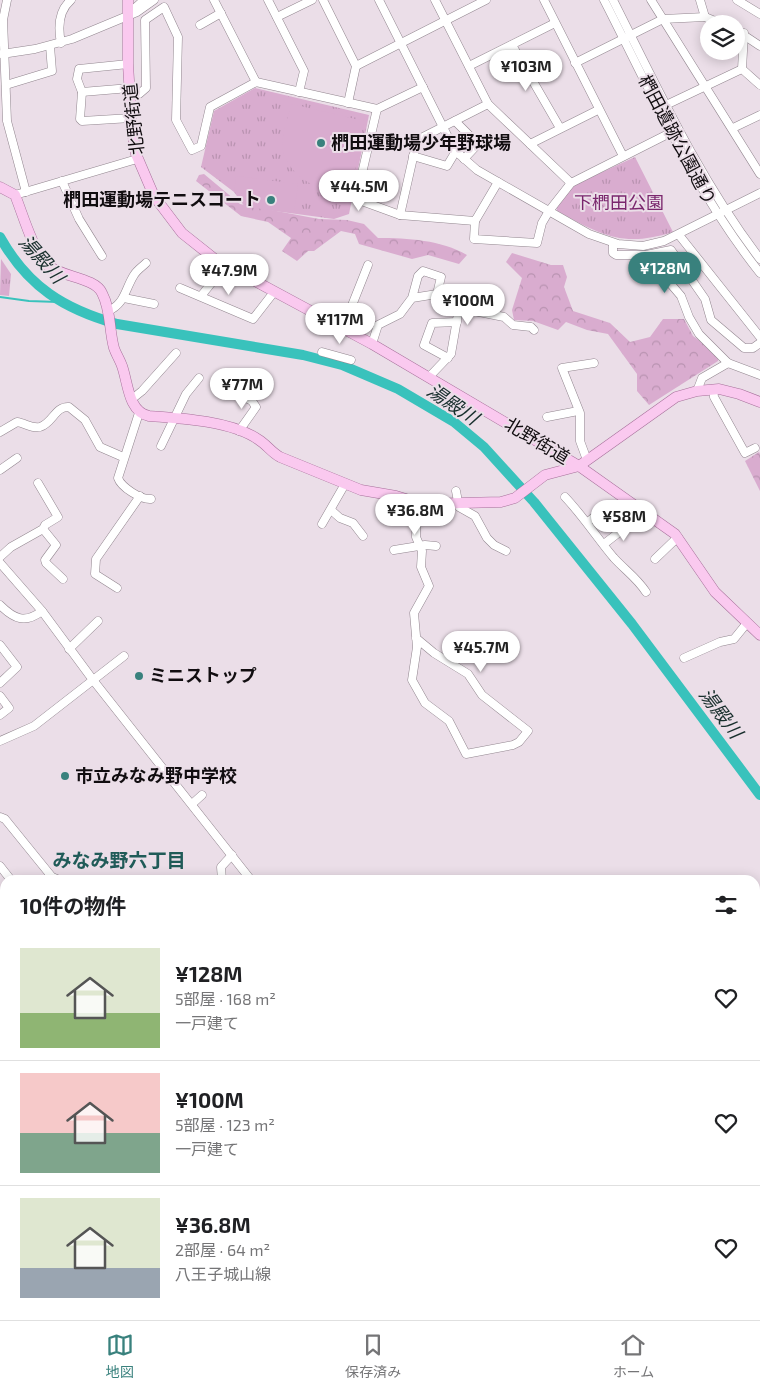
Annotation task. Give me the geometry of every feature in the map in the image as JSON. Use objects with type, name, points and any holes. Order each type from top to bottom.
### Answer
[{"type":"main road","name":"北野街道","points":[[128,0],[128,64],[131,118],[137,160],[150,189],[173,223],[201,250],[225,266],[343,328],[583,463],[678,537],[715,592],[760,635]]},
{"type":"main road","points":[[0,188],[15,195],[43,262],[59,272],[99,288],[103,293],[115,349],[132,399],[139,412],[149,416],[219,425],[239,431],[259,440],[268,450],[280,457],[361,490],[396,496],[417,503],[458,504],[505,501],[517,497],[549,473],[583,463],[667,402],[697,391],[713,389],[739,394],[760,402]]},
{"type":"street","points":[[7,0],[4,20],[3,54],[8,124],[26,192]]},
{"type":"street","points":[[61,43],[59,32],[61,17],[64,5],[71,0]]},
{"type":"street","points":[[128,14],[144,0]]},
{"type":"street","points":[[3,54],[61,43],[128,14],[137,12],[154,0]]},
{"type":"street","points":[[214,0],[256,82]]},
{"type":"street","points":[[268,0],[304,70],[299,92]]},
{"type":"street","points":[[277,17],[312,0]]},
{"type":"street","points":[[323,0],[356,66],[348,103]]},
{"type":"street","points":[[378,0],[456,151],[464,159],[498,182],[589,234],[613,244],[643,246],[664,242],[720,211],[760,192]]},
{"type":"street","points":[[435,0],[488,104],[571,183]]},
{"type":"street","points":[[356,66],[486,0]]},
{"type":"street","points":[[544,0],[598,110],[623,156]]},
{"type":"street","name":"椚田遺跡公園通り","points":[[604,0],[666,106],[720,211],[760,259]]},
{"type":"street","name":"椚田遺跡公園通り","points":[[613,0],[626,36],[670,133],[760,273]]},
{"type":"street","points":[[650,0],[733,128],[760,174]]},
{"type":"street","points":[[700,0],[704,15]]},
{"type":"street","points":[[737,0],[759,11]]},
{"type":"street","points":[[82,92],[130,92],[139,94],[146,88],[145,20],[164,7],[178,37],[176,120],[192,150],[201,146],[210,107],[256,82],[377,110],[422,87]]},
{"type":"street","points":[[200,25],[221,14]]},
{"type":"street","points":[[575,63],[663,19],[700,17]]},
{"type":"street","points":[[469,66],[555,23]]},
{"type":"street","points":[[745,34],[760,46]]},
{"type":"street","points":[[512,45],[560,128]]},
{"type":"street","points":[[6,84],[52,71],[50,46]]},
{"type":"street","points":[[742,60],[742,69]]},
{"type":"street","points":[[128,64],[79,69],[77,79],[82,92],[80,119],[82,121],[131,118]]},
{"type":"street","points":[[666,106],[742,69]]},
{"type":"street","points":[[742,69],[760,84]]},
{"type":"street","points":[[400,216],[417,140],[488,104]]},
{"type":"street","points":[[377,110],[356,199],[400,216],[476,221]]},
{"type":"street","points":[[530,144],[598,110]]},
{"type":"street","points":[[733,128],[760,115]]},
{"type":"street","points":[[455,121],[478,144],[464,159]]},
{"type":"street","points":[[498,182],[476,221],[474,240],[535,244],[539,240],[542,223],[549,211],[571,183],[670,133]]},
{"type":"street","points":[[413,156],[447,166],[456,151]]},
{"type":"street","points":[[15,195],[137,160]]},
{"type":"street","points":[[62,181],[79,219],[102,256]]},
{"type":"street","points":[[679,235],[760,337]]},
{"type":"street","points":[[613,244],[613,253],[615,255],[646,255],[671,250],[705,299],[705,306],[711,320],[744,348],[753,348],[760,343]]},
{"type":"street","points":[[646,255],[680,296],[696,330],[728,364],[760,375]]},
{"type":"street","points":[[108,311],[116,308],[124,298],[134,274],[146,263]]},
{"type":"street","points":[[343,328],[368,265]]},
{"type":"street","points":[[201,296],[225,266]]},
{"type":"street","points":[[180,288],[253,319],[274,292]]},
{"type":"street","points":[[124,298],[154,304]]},
{"type":"street","points":[[372,344],[378,325],[400,314],[412,298]]},
{"type":"street","points":[[429,377],[448,358],[455,341],[458,311],[463,307],[504,317],[513,325],[531,327],[534,330]]},
{"type":"street","points":[[448,358],[424,345],[432,323],[457,322]]},
{"type":"street","points":[[322,352],[351,360]]},
{"type":"street","points":[[132,399],[142,391],[176,353]]},
{"type":"street","points":[[583,463],[578,411],[562,368],[594,363]]},
{"type":"street","points":[[697,391],[702,378],[728,364]]},
{"type":"street","points":[[161,446],[186,394],[199,378]]},
{"type":"street","points":[[713,389],[714,398],[745,454],[755,448]]},
{"type":"street","points":[[231,391],[252,401],[256,407],[239,431]]},
{"type":"street","points":[[0,432],[17,422],[34,427],[42,426],[49,422],[59,410],[69,407],[85,420],[100,447],[123,457]]},
{"type":"street","points":[[547,417],[578,411]]},
{"type":"street","points":[[139,412],[131,441],[123,457],[118,478],[119,482],[140,496],[151,499]]},
{"type":"street","points":[[0,470],[17,458]]},
{"type":"street","points":[[0,557],[10,547],[43,529],[45,525],[58,517],[38,483]]},
{"type":"street","points":[[322,524],[345,484]]},
{"type":"street","points":[[456,491],[458,504],[462,509],[475,516],[481,531],[494,545],[506,551]]},
{"type":"street","points":[[117,588],[95,574],[96,559],[140,496]]},
{"type":"street","points":[[566,497],[646,592]]},
{"type":"street","points":[[416,638],[434,653],[468,674],[482,695],[528,731],[519,742],[466,754],[450,721],[425,703],[412,680],[416,666],[414,613],[429,586],[421,568],[422,551],[415,528],[417,503]]},
{"type":"street","points":[[588,522],[605,508],[630,523]]},
{"type":"street","points":[[331,510],[340,518],[354,523],[363,536]]},
{"type":"street","points":[[604,544],[630,523],[643,522],[650,516]]},
{"type":"street","points":[[43,529],[56,545],[45,560],[46,564],[63,579]]},
{"type":"street","points":[[655,559],[678,537]]},
{"type":"street","points":[[394,550],[420,546],[436,546]]},
{"type":"street","points":[[0,563],[42,611],[247,875]]},
{"type":"street","points":[[0,604],[10,616],[19,619],[33,617],[42,611]]},
{"type":"street","points":[[69,648],[98,621]]},
{"type":"street","points":[[684,658],[720,642],[734,639],[747,624]]},
{"type":"street","points":[[0,645],[17,667],[0,683]]},
{"type":"street","points":[[0,742],[34,726],[124,656]]},
{"type":"street","points":[[0,696],[9,708],[0,715]]},
{"type":"street","points":[[192,804],[202,795]]},
{"type":"street","points":[[0,827],[2,818]]},
{"type":"street","points":[[2,818],[50,875]]},
{"type":"street","points":[[222,875],[221,867],[232,855]]},
{"type":"green space","points":[[255,88],[369,115],[349,214],[334,219],[245,207],[234,192],[201,167],[214,111]]},
{"type":"green space","name":"椚田運動場少年野球場","points":[[292,104],[364,121],[353,180],[339,188],[321,188],[304,180],[290,166],[283,150],[283,138]]},
{"type":"green space","name":"下椚田公園","points":[[635,157],[673,232],[640,239],[613,237],[587,227],[557,211],[557,206],[574,185]]},
{"type":"green space","points":[[204,174],[240,204],[319,219],[347,220],[364,224],[378,238],[412,239],[435,243],[467,255],[459,264],[428,255],[412,259],[359,244],[355,234],[341,231],[314,251],[308,251],[297,261],[282,251],[291,238],[268,222],[241,216],[196,181],[199,175]]},
{"type":"green space","name":"椚田運動場テニスコート","points":[[236,176],[298,184],[294,213],[245,207],[247,194],[234,192]]},
{"type":"green space","points":[[512,253],[551,265],[563,265],[567,277],[564,287],[573,311],[610,323],[630,342],[650,337],[663,319],[684,319],[693,336],[718,354],[718,361],[649,405],[637,391],[637,374],[608,334],[587,330],[566,322],[558,330],[533,321],[514,320],[512,310],[522,278],[506,262]]},
{"type":"green space","points":[[1,259],[11,274],[9,296],[0,295]]},
{"type":"green space","points":[[759,452],[760,454],[760,491],[745,461]]},
{"type":"waterway","name":"湯殿川","points":[[0,237],[23,270],[35,283],[49,294],[80,311],[117,324],[303,355],[342,365],[398,389],[454,422],[484,447],[534,502],[632,624],[760,795]]},
{"type":"waterway","points":[[0,297],[58,302]]},
{"type":"place","name":"椚田運動場少年野球場","points":[[321,143]]},
{"type":"place","name":"椚田運動場テニスコート","points":[[271,200]]},
{"type":"place","name":"ミニストップ","points":[[139,676]]},
{"type":"place","name":"市立みなみ野中学校","points":[[65,776]]},
{"type":"district","name":"みなみ野六丁目","points":[[119,860]]}]
